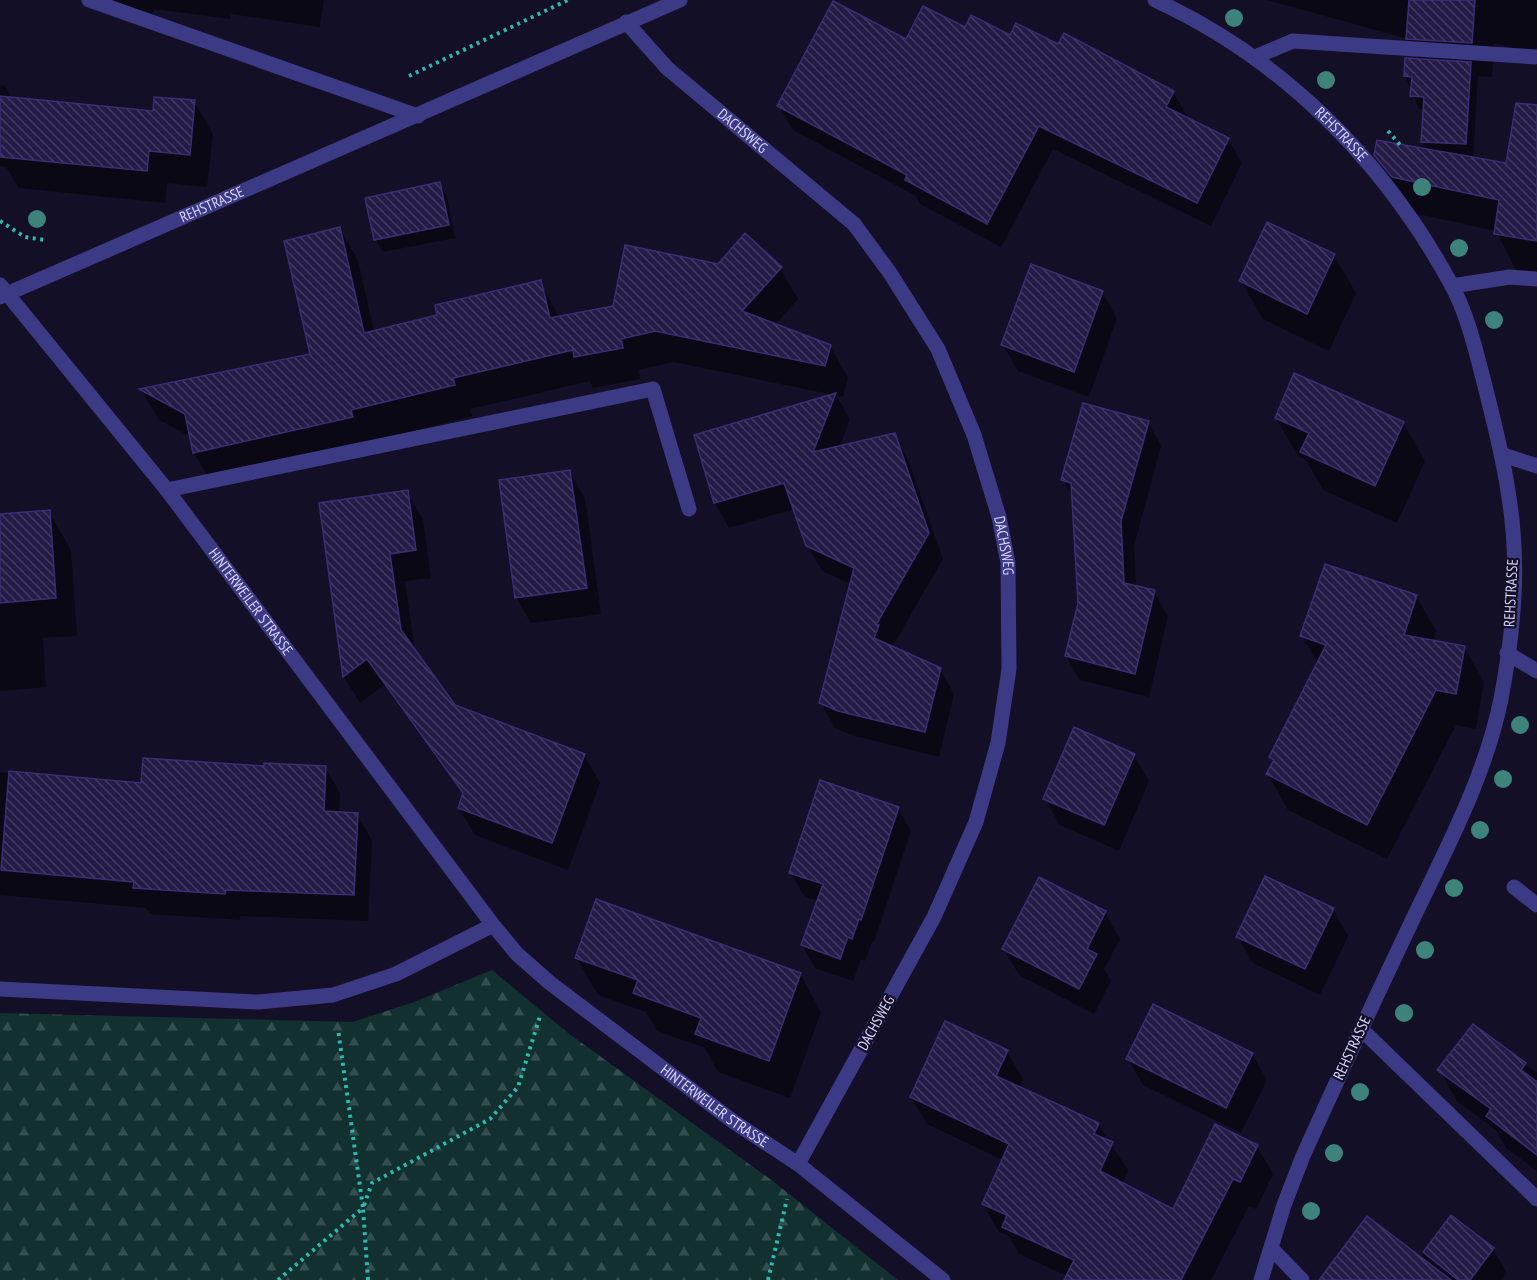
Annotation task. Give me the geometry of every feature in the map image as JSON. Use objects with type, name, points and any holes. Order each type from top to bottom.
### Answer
[{"type":"street","points":[[89,0],[418,116]]},
{"type":"street","name":"REHSTRASSE","points":[[2,292],[418,116],[680,0]]},
{"type":"street","name":"REHSTRASSE","points":[[1155,0],[1208,27],[1255,57],[1307,99],[1358,149],[1406,213],[1452,286],[1474,343],[1503,455],[1514,532],[1514,588],[1507,653],[1501,699],[1486,752],[1452,838],[1303,1156],[1261,1280]]},
{"type":"street","name":"DACHSWEG","points":[[626,22],[667,68],[854,224],[890,273],[938,349],[974,435],[999,517],[1008,563],[1009,669],[998,743],[976,822],[934,917],[798,1164]]},
{"type":"street","points":[[1255,57],[1293,41],[1305,41],[1537,57]]},
{"type":"street","points":[[1452,286],[1510,277],[1537,279]]},
{"type":"street","name":"HINTERWEILER STRASSE","points":[[2,292],[167,490],[493,925],[518,954],[550,983],[734,1122],[798,1164],[943,1280]]},
{"type":"street","points":[[167,490],[653,389],[688,509]]},
{"type":"street","points":[[1503,455],[1537,466]]},
{"type":"street","points":[[1507,653],[1537,671]]},
{"type":"street","points":[[1514,887],[1537,904]]},
{"type":"street","points":[[0,989],[258,1002],[333,995],[396,974],[493,925]]},
{"type":"street","points":[[1361,1029],[1537,1199]]},
{"type":"street","points":[[1271,1248],[1302,1280]]},
{"type":"path","points":[[366,97],[568,0]]},
{"type":"path","points":[[0,221],[25,237],[53,242]]},
{"type":"path","points":[[278,1280],[363,1208],[372,1183],[490,1119],[518,1087],[550,983]]},
{"type":"path","points":[[333,995],[363,1208],[368,1280]]},
{"type":"path","points":[[768,1280],[798,1164]]},
{"type":"green space","points":[[492,970],[568,1033],[774,1182],[898,1280],[0,1280],[0,1013],[353,1022],[414,1002]]},
{"type":"building","points":[[1409,0],[1475,0],[1472,43],[1406,39]]},
{"type":"building","points":[[833,1],[906,39],[923,6],[965,27],[971,15],[1010,35],[1016,23],[1058,44],[1064,33],[1174,91],[1166,107],[1229,138],[1197,203],[1039,126],[987,224],[905,180],[907,175],[777,106]]},
{"type":"building","points":[[1405,58],[1471,62],[1466,144],[1421,142],[1424,97],[1410,96],[1412,77],[1404,76]]},
{"type":"building","points":[[0,96],[153,111],[154,97],[195,100],[190,155],[149,151],[147,171],[0,157]]},
{"type":"building","points":[[1516,103],[1537,105],[1537,241],[1494,234],[1499,200],[1392,177],[1374,155],[1377,140],[1506,163]]},
{"type":"building","points":[[440,182],[449,225],[374,240],[365,198]]},
{"type":"building","points":[[1267,222],[1335,254],[1307,314],[1239,281]]},
{"type":"building","points":[[340,227],[364,333],[437,315],[435,305],[541,280],[550,318],[613,306],[625,245],[718,264],[745,233],[782,267],[742,311],[831,345],[825,366],[655,331],[621,339],[623,348],[574,357],[573,350],[453,378],[455,385],[351,410],[353,417],[193,453],[185,414],[139,389],[310,354],[284,241]]},
{"type":"building","points":[[1031,264],[1103,291],[1074,372],[1001,345]]},
{"type":"building","points":[[1294,373],[1404,422],[1375,486],[1300,452],[1309,433],[1275,418]]},
{"type":"building","points":[[836,393],[813,452],[895,433],[929,533],[876,625],[879,625],[874,638],[941,668],[925,732],[838,711],[819,703],[854,568],[806,546],[784,483],[714,503],[694,435]]},
{"type":"building","points":[[1083,403],[1149,421],[1121,521],[1124,583],[1155,590],[1135,674],[1065,656],[1078,603],[1071,483],[1061,480]]},
{"type":"building","points":[[570,470],[587,588],[515,598],[499,480]]},
{"type":"building","points":[[408,490],[416,550],[390,554],[401,630],[455,705],[585,754],[552,843],[458,808],[463,793],[367,659],[343,677],[319,503]]},
{"type":"building","points":[[50,510],[56,598],[0,603],[0,514]]},
{"type":"building","points":[[1325,564],[1417,595],[1404,635],[1465,646],[1456,694],[1436,690],[1367,825],[1266,774],[1274,760],[1269,757],[1326,645],[1300,636]]},
{"type":"building","points":[[1074,727],[1135,754],[1104,825],[1043,799]]},
{"type":"building","points":[[143,758],[264,766],[264,763],[326,766],[324,811],[358,813],[354,895],[226,890],[225,894],[133,888],[134,882],[1,870],[9,771],[141,783]]},
{"type":"building","points":[[820,780],[899,807],[861,920],[859,919],[852,939],[848,937],[840,959],[801,945],[823,884],[789,873]]},
{"type":"building","points":[[1265,876],[1334,908],[1305,969],[1236,937]]},
{"type":"building","points":[[1039,877],[1106,911],[1087,949],[1097,954],[1079,989],[1002,949]]},
{"type":"building","points":[[596,899],[801,973],[769,1061],[695,1034],[701,1018],[633,993],[638,980],[575,958]]},
{"type":"building","points":[[1153,1004],[1253,1053],[1226,1108],[1126,1059]]},
{"type":"building","points":[[945,1021],[1008,1050],[996,1076],[1099,1123],[1094,1134],[1113,1142],[1100,1171],[1173,1209],[1215,1124],[1258,1145],[1240,1182],[1233,1179],[1181,1280],[1064,1280],[1074,1260],[1002,1227],[1007,1215],[982,1204],[1009,1144],[910,1097]]},
{"type":"building","points":[[1473,1024],[1526,1063],[1521,1070],[1537,1082],[1537,1155],[1486,1116],[1491,1109],[1437,1070]]},
{"type":"building","points":[[1451,1215],[1494,1248],[1470,1280],[1458,1280],[1423,1252]]},
{"type":"building","points":[[1367,1216],[1451,1280],[1319,1280]]}]
